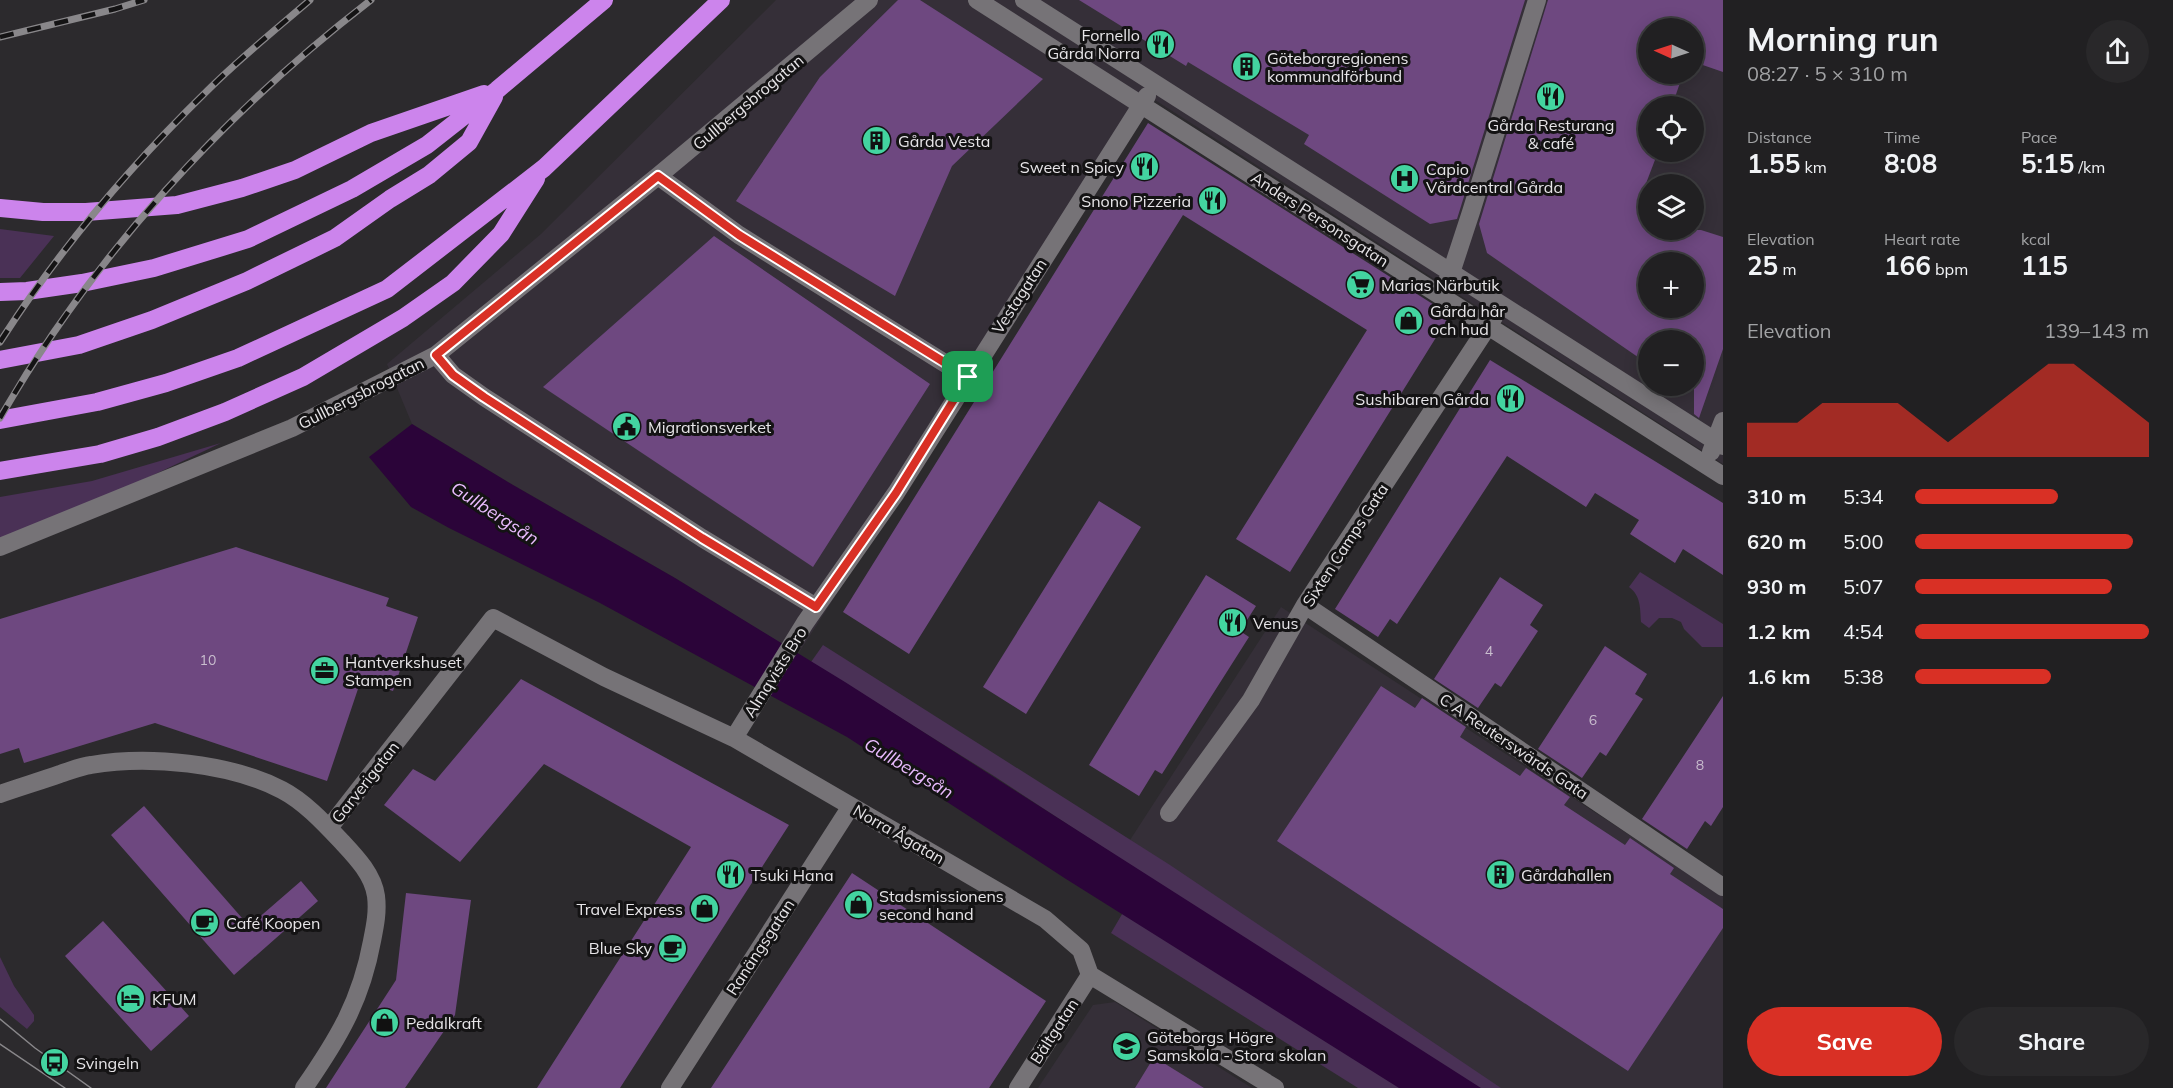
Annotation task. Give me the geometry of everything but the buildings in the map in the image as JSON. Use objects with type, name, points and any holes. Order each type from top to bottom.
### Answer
[{"type":"highway","points":[[0,292],[27,291],[82,283],[154,268],[248,239],[352,189],[427,145],[497,90],[604,0]]},
{"type":"highway","points":[[0,420],[97,402],[166,383],[237,358],[387,289],[544,168],[721,0]]},
{"type":"highway","points":[[0,208],[43,212],[86,212],[188,202],[242,188],[295,170],[371,133],[497,90]]},
{"type":"highway","points":[[0,360],[80,345],[152,320],[248,281],[335,238],[429,175],[469,142],[497,90]]},
{"type":"highway","points":[[0,471],[100,454],[158,437],[225,412],[303,377],[403,318],[453,283],[501,234],[544,168]]},
{"type":"street","name":"Gullbergsbrogatan","points":[[0,547],[292,428],[436,355],[658,176],[868,0]]},
{"type":"street","name":"Anders Personsgatan","points":[[977,0],[1723,476]]},
{"type":"street","name":"Anders Personsgatan","points":[[1024,0],[1719,444]]},
{"type":"street","points":[[1439,295],[1451,273],[1537,0]]},
{"type":"street","name":"Vestagatan","points":[[816,607],[896,493],[1155,83]]},
{"type":"street","points":[[658,176],[739,235],[968,377]]},
{"type":"street","name":"Sixten Camps Gata","points":[[1169,813],[1251,700],[1305,605],[1502,306]]},
{"type":"street","points":[[436,355],[453,375],[520,420],[702,538],[816,607]]},
{"type":"street","points":[[1705,464],[1719,444],[1723,421]]},
{"type":"street","name":"C A Reuterswärds Gata","points":[[1305,605],[1723,887]]},
{"type":"street","name":"Almqvists Bro","points":[[734,738],[816,607]]},
{"type":"street","name":"Norra Ågatan","points":[[493,618],[604,676],[734,738],[1045,918],[1081,950],[1090,975]]},
{"type":"street","name":"Garverigatan","points":[[304,1088],[338,1038],[358,996],[369,958],[377,917],[376,895],[369,875],[329,828],[493,618]]},
{"type":"street","points":[[0,794],[89,765],[123,761],[156,761],[219,768],[247,775],[282,790],[301,802],[329,828]]},
{"type":"street","name":"Ranängsgatan","points":[[670,1088],[851,806]]},
{"type":"street","points":[[1090,975],[1275,1088]]},
{"type":"street","name":"Bältgatan","points":[[1018,1088],[1090,975]]},
{"type":"shaded area","points":[[776,0],[1723,0],[1723,464],[1155,100],[798,654],[675,578],[412,424],[387,364],[541,234]]},
{"type":"shaded area","points":[[0,229],[54,236],[20,278],[0,278]]},
{"type":"shaded area","points":[[221,443],[88,506],[0,538],[0,497],[92,481]]},
{"type":"shaded area","points":[[1640,572],[1723,624],[1723,647],[1702,647],[1684,629],[1681,622],[1672,618],[1659,618],[1649,628],[1641,622],[1638,598],[1629,587]]},
{"type":"shaded area","points":[[1281,607],[1723,896],[1723,1088],[1481,1088],[1119,857]]},
{"type":"shaded area","points":[[823,645],[1170,865],[1501,1088],[1358,1088],[1111,933],[1145,875],[994,776],[811,662]]},
{"type":"shaded area","points":[[0,957],[14,986],[34,1015],[34,1021],[27,1029],[0,1007]]},
{"type":"shaded area","name":"Göteborgs Högre Samskola - Stora skolan","points":[[1115,1002],[1252,1088],[1038,1088],[1093,1005]]},
{"type":"water","name":"Gullbergsån","points":[[412,424],[675,578],[845,682],[1481,1088],[1399,1088],[1066,879],[847,737],[600,603],[411,507],[369,457]]},
{"type":"tram line","points":[[0,1019],[35,1048],[91,1088]]},
{"type":"tram line","points":[[0,1044],[65,1088]]},
{"type":"railway","points":[[0,37],[144,0]]},
{"type":"railway","points":[[0,342],[71,242],[150,149],[219,79],[310,0]]},
{"type":"railway","points":[[0,418],[37,358],[77,300],[119,244],[165,191],[264,90],[371,0]]},
{"type":"place","name":"Fornello Gårda Norra","points":[[1161,44]]},
{"type":"place","name":"Göteborgregionens kommunalförbund","points":[[1246,67]]},
{"type":"place","name":"Gårda Resturang & café","points":[[1551,97]]},
{"type":"place","name":"Gårda Vesta","points":[[877,141]]},
{"type":"place","name":"Sweet n Spicy","points":[[1145,167]]},
{"type":"place","name":"Capio Vårdcentral Gårda","points":[[1405,178]]},
{"type":"place","name":"Snono Pizzeria","points":[[1212,201]]},
{"type":"place","name":"Marias Närbutik","points":[[1360,285]]},
{"type":"place","name":"Gårda hår och hud","points":[[1409,320]]},
{"type":"place","name":"Sushibaren Gårda","points":[[1510,399]]},
{"type":"place","name":"Migrationsverket","points":[[627,427]]},
{"type":"place","name":"Venus","points":[[1232,623]]},
{"type":"place","name":"Hantverkshuset Stampen","points":[[324,671]]},
{"type":"place","name":"Tsuki Hana","points":[[730,875]]},
{"type":"place","name":"Gårdahallen","points":[[1500,875]]},
{"type":"place","name":"Stadsmissionens second hand","points":[[858,905]]},
{"type":"place","name":"Travel Express","points":[[704,909]]},
{"type":"place","name":"Café Koopen","points":[[205,923]]},
{"type":"place","name":"Blue Sky","points":[[673,948]]},
{"type":"place","name":"KFUM","points":[[131,999]]},
{"type":"place","name":"Pedalkraft","points":[[385,1023]]},
{"type":"place","name":"Göteborgs Högre Samskola - Stora skolan","points":[[1126,1046]]},
{"type":"place","name":"Svingeln","points":[[55,1063]]},
{"type":"route","points":[[658,176],[739,235],[968,377],[896,493],[816,607],[702,538],[484,397],[453,375],[436,355],[658,176]]}]
